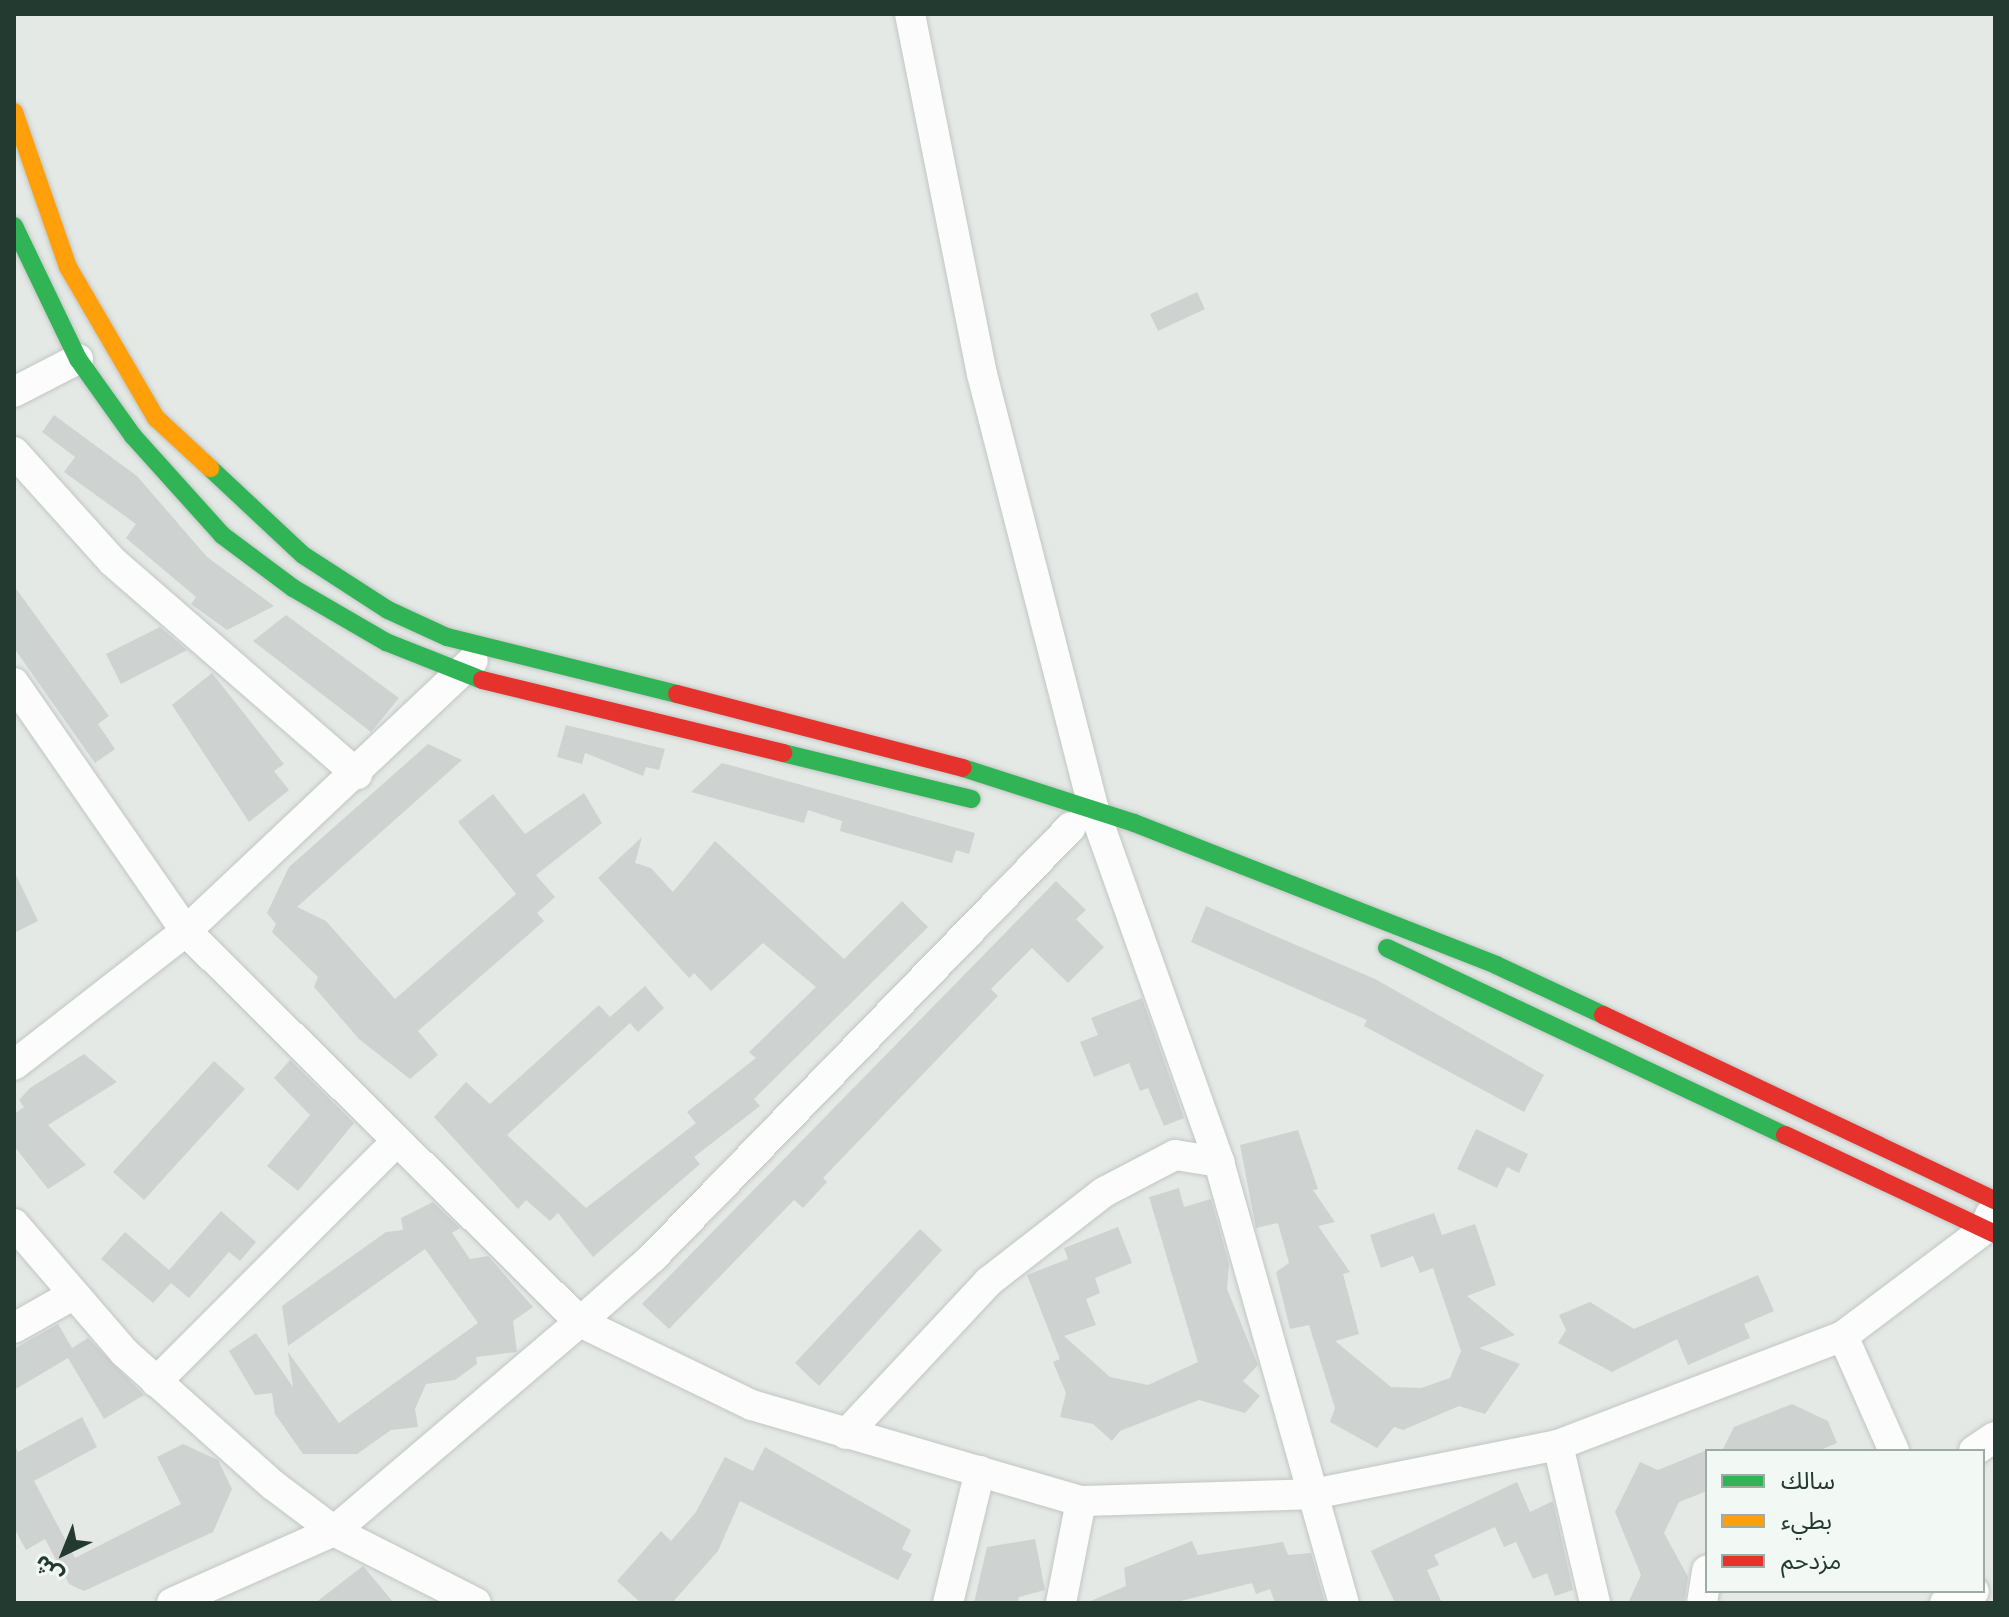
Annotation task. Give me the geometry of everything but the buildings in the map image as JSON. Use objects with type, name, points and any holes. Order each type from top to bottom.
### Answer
[{"type":"street","points":[[910,14],[982,374],[1090,825],[1219,1162],[1344,1603]]},
{"type":"street","points":[[14,112],[68,267],[156,418],[303,555],[388,610],[485,647],[917,753],[1090,825],[1134,848]]},
{"type":"street","points":[[14,226],[78,359],[133,436],[222,535],[293,588],[386,642],[461,675],[997,806]]},
{"type":"street","points":[[14,392],[78,359]]},
{"type":"street","points":[[14,452],[112,561],[357,774]]},
{"type":"street","points":[[14,1065],[186,931],[357,774],[461,675],[485,647]]},
{"type":"street","points":[[14,683],[186,931],[580,1322],[752,1405],[1081,1501],[1313,1494],[1558,1445],[1843,1336],[1990,1231],[1995,1200],[1496,965],[1350,903],[1090,825],[1042,819]]},
{"type":"street","points":[[172,1603],[334,1531],[652,1258],[1090,825]]},
{"type":"street","points":[[1222,880],[1359,935],[1990,1231]]},
{"type":"street","points":[[156,1382],[397,1141]]},
{"type":"street","points":[[846,1434],[988,1282],[1104,1192],[1175,1155],[1219,1162]]},
{"type":"street","points":[[14,1224],[71,1296],[156,1382],[334,1531],[476,1603]]},
{"type":"street","points":[[14,1328],[71,1296]]},
{"type":"street","points":[[1843,1336],[1892,1449]]},
{"type":"street","points":[[1977,1449],[1995,1437]]},
{"type":"street","points":[[1558,1445],[1595,1603]]},
{"type":"street","points":[[948,1603],[980,1471]]},
{"type":"street","points":[[1061,1603],[1081,1501]]},
{"type":"street","points":[[1702,1603],[1705,1583]]},
{"type":"traffic: fast","points":[[14,226],[78,359],[133,436],[222,535],[293,588],[386,642],[482,680]]},
{"type":"traffic: fast","points":[[210,468],[303,555],[388,610],[447,637],[677,694]]},
{"type":"traffic: fast","points":[[783,753],[971,799]]},
{"type":"traffic: fast","points":[[963,768],[1134,823],[1496,965],[1603,1015]]},
{"type":"traffic: fast","points":[[1387,948],[1785,1135]]},
{"type":"traffic: slow","points":[[14,112],[68,267],[156,418],[210,468]]},
{"type":"traffic: jam","points":[[482,680],[783,753]]},
{"type":"traffic: jam","points":[[677,694],[963,768]]},
{"type":"traffic: jam","points":[[1603,1015],[1995,1200]]},
{"type":"traffic: jam","points":[[1785,1135],[1995,1234]]}]
